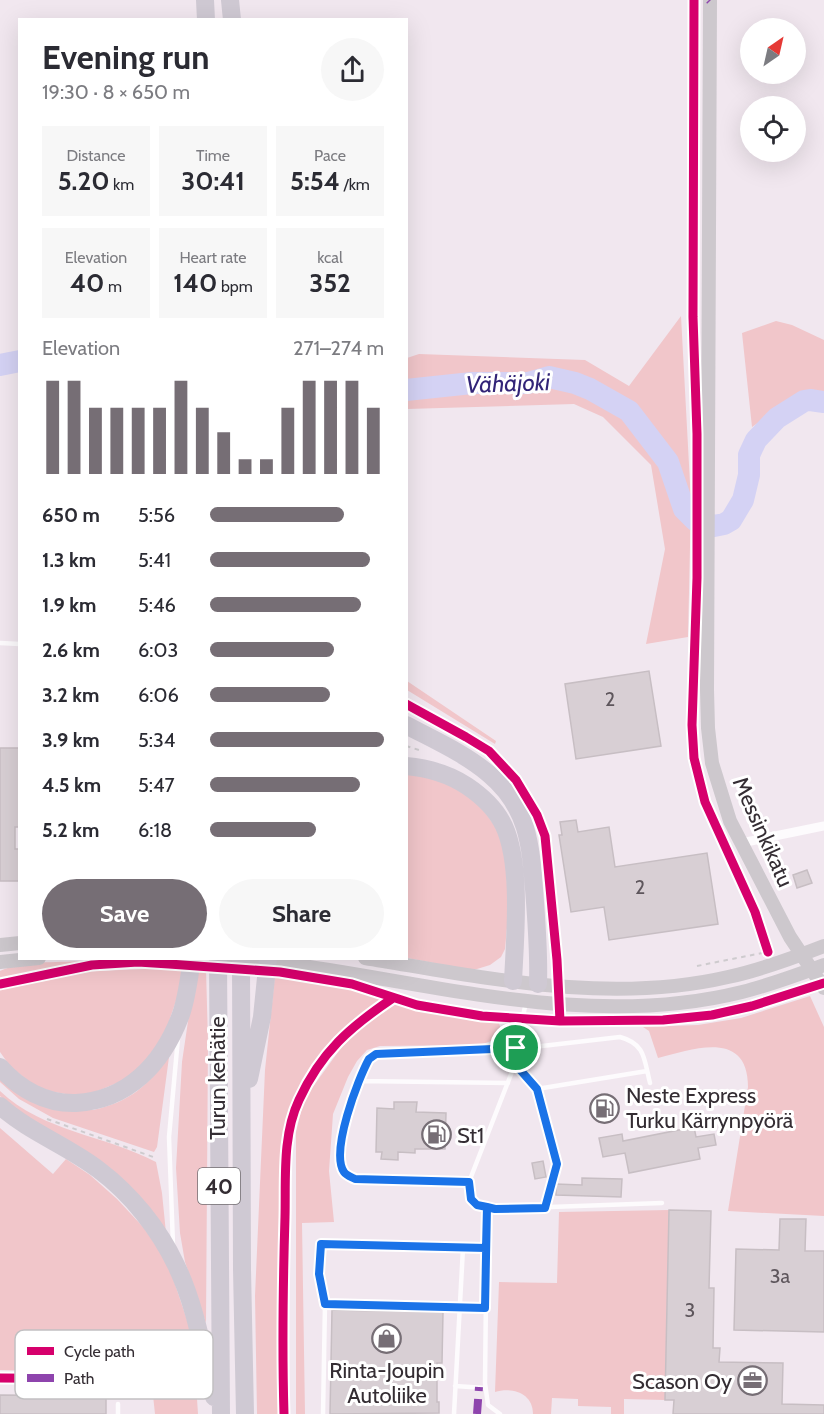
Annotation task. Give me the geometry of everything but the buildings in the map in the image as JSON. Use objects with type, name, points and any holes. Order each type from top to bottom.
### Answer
[{"type":"highway","points":[[205,0],[206,18]]},
{"type":"highway","points":[[230,0],[232,18]]},
{"type":"highway","points":[[408,726],[470,760],[490,774],[505,789],[521,814],[531,848],[539,956],[538,984]]},
{"type":"highway","points":[[408,766],[434,771],[463,784],[486,801],[503,824],[511,849],[515,892],[513,981]]},
{"type":"highway","points":[[0,1067],[17,1084],[31,1093],[52,1101],[68,1103],[98,1101],[126,1089],[138,1081],[162,1051],[180,1017],[192,960]]},
{"type":"highway","name":"Turun kehätie","points":[[218,960],[232,1404]]},
{"type":"highway","name":"Turun kehätie","points":[[232,1404],[241,1116],[241,960]]},
{"type":"highway","points":[[241,1116],[274,961]]},
{"type":"highway","points":[[0,1106],[16,1119],[83,1159],[118,1186],[137,1207],[157,1232],[177,1266],[200,1330]]},
{"type":"highway","points":[[213,1360],[232,1404]]},
{"type":"main road","name":"Messinkikatu","points":[[710,0],[707,690],[709,745],[717,786],[730,821],[802,955],[818,967],[824,988]]},
{"type":"main road","points":[[0,945],[18,943]]},
{"type":"main road","points":[[377,960],[538,984],[617,988],[684,984],[729,977],[824,946]]},
{"type":"main road","points":[[0,962],[20,960]]},
{"type":"main road","points":[[257,960],[526,1000],[611,1005],[690,1001],[742,992],[818,967]]},
{"type":"main road","points":[[513,981],[526,1000]]},
{"type":"main road","points":[[526,1000],[538,984]]},
{"type":"street","points":[[741,843],[824,826]]},
{"type":"lane","points":[[0,643],[18,644]]},
{"type":"lane","points":[[526,1000],[515,1064],[469,1182],[471,1199],[477,1205],[495,1209],[662,1203]]},
{"type":"lane","points":[[177,1266],[172,1238],[169,1137],[180,1017]]},
{"type":"lane","points":[[469,1182],[355,1179],[344,1173],[340,1164],[344,1122],[369,1059],[376,1054],[516,1048],[620,1037],[632,1040],[642,1049],[650,1083]]},
{"type":"lane","points":[[515,1064],[537,1089],[557,1164],[545,1208]]},
{"type":"lane","points":[[537,1089],[647,1071]]},
{"type":"lane","points":[[359,1081],[508,1083]]},
{"type":"lane","points":[[487,1207],[485,1388],[488,1405],[500,1414]]},
{"type":"lane","points":[[323,1414],[325,1304],[319,1274],[321,1244],[486,1248]]},
{"type":"lane","points":[[454,1414],[463,1248]]},
{"type":"lane","points":[[325,1304],[485,1308]]},
{"type":"lane","points":[[455,1386],[485,1388]]},
{"type":"lane","points":[[118,1404],[118,1414]]},
{"type":"path","points":[[697,966],[768,952],[764,942]]},
{"type":"path","points":[[42,1117],[156,1158]]},
{"type":"shaded area","points":[[681,316],[691,502],[688,637],[646,644],[665,549],[651,465],[603,417],[574,404],[408,409],[408,358],[419,354],[585,360],[629,386]]},
{"type":"shaded area","points":[[776,321],[792,325],[824,340],[824,395],[798,395],[752,427],[742,333]]},
{"type":"shaded area","points":[[408,682],[496,741],[495,744],[408,691]]},
{"type":"shaded area","points":[[408,770],[420,771],[474,797],[497,829],[506,853],[508,917],[505,949],[501,957],[490,965],[477,969],[408,958]]},
{"type":"shaded area","points":[[82,961],[0,981],[0,971],[10,967]]},
{"type":"shaded area","points":[[196,967],[206,969],[208,1042],[206,1323],[185,1262],[180,1233],[176,1168],[182,1062]]},
{"type":"shaded area","points":[[167,968],[182,971],[178,995],[164,1036],[134,1076],[83,1097],[54,1092],[34,1086],[10,1066],[0,1052],[0,987],[73,972]]},
{"type":"shaded area","points":[[275,975],[370,992],[378,995],[381,1000],[354,1019],[327,1045],[306,1075],[291,1108],[282,1144],[278,1307],[279,1414],[257,1414],[255,1296],[265,1070]]},
{"type":"shaded area","points":[[810,996],[824,1027],[824,1216],[728,1211],[748,1087],[746,1069],[739,1057],[729,1050],[717,1047],[688,1050],[658,1058],[649,1031],[643,1027],[698,1025],[741,1018]]},
{"type":"shaded area","points":[[396,1004],[496,1021],[501,1030],[491,1041],[480,1045],[380,1046],[367,1050],[357,1061],[348,1077],[333,1114],[329,1171],[334,1222],[302,1223],[305,1414],[296,1414],[296,1132],[304,1099],[341,1048],[364,1026]]},
{"type":"shaded area","points":[[169,1057],[157,1147],[154,1152],[53,1118],[19,1099],[0,1082],[0,1076],[93,1110],[106,1107],[137,1091]]},
{"type":"shaded area","points":[[0,1091],[35,1116],[156,1162],[166,1233],[5,1101],[0,1096]]},
{"type":"shaded area","points":[[0,1128],[53,1174],[66,1159],[90,1175],[117,1199],[144,1228],[162,1254],[173,1278],[190,1330],[15,1330],[15,1370],[0,1370]]},
{"type":"shaded area","points":[[669,1210],[665,1400],[624,1399],[624,1414],[611,1414],[611,1407],[578,1406],[578,1399],[552,1398],[551,1414],[533,1414],[529,1401],[520,1393],[508,1390],[495,1392],[499,1282],[557,1283],[559,1212]]},
{"type":"shaded area","points":[[0,1375],[15,1375],[15,1381],[0,1381]]},
{"type":"shaded area","points":[[153,1399],[197,1399],[198,1414],[155,1414]]},
{"type":"waterway","name":"Vähäjoki","points":[[0,365],[18,361]]},
{"type":"waterway","name":"Vähäjoki","points":[[408,390],[472,383],[528,383],[549,377],[590,389],[629,411],[668,462],[684,509],[695,520],[714,526],[731,520],[743,500],[749,475],[749,455],[756,440],[777,418],[804,401],[824,402]]},
{"type":"marked path","points":[[477,1414],[479,1387]]},
{"type":"cycle path","points":[[694,0],[693,317],[697,434],[697,578],[692,725],[694,758],[705,802],[755,912],[768,952]]},
{"type":"cycle path","points":[[408,705],[489,751],[516,780],[537,815],[545,836],[557,960],[560,1021]]},
{"type":"cycle path","points":[[0,984],[92,965],[138,962],[169,964],[280,972],[352,984],[417,1005],[482,1016],[560,1021],[663,1020],[712,1015],[752,1006],[824,983]]},
{"type":"cycle path","points":[[284,1414],[285,1173],[290,1128],[299,1100],[327,1054],[350,1030],[393,998]]},
{"type":"cycle path","points":[[0,1378],[15,1378]]},
{"type":"place","name":"Neste Express Turku Kärrynpyörä","points":[[605,1108]]},
{"type":"place","name":"St1","points":[[436,1135]]},
{"type":"place","name":"Rinta-Joupin Autoliike","points":[[387,1338]]},
{"type":"place","name":"Scason Oy","points":[[753,1381]]},
{"type":"route","points":[[516,1048],[376,1054],[369,1059],[344,1122],[340,1164],[344,1173],[355,1179],[469,1182],[471,1199],[477,1205],[487,1207],[486,1248],[321,1244],[319,1274],[325,1304],[485,1308],[487,1207],[495,1209],[545,1208],[557,1164],[537,1089],[515,1064],[516,1048]]}]
